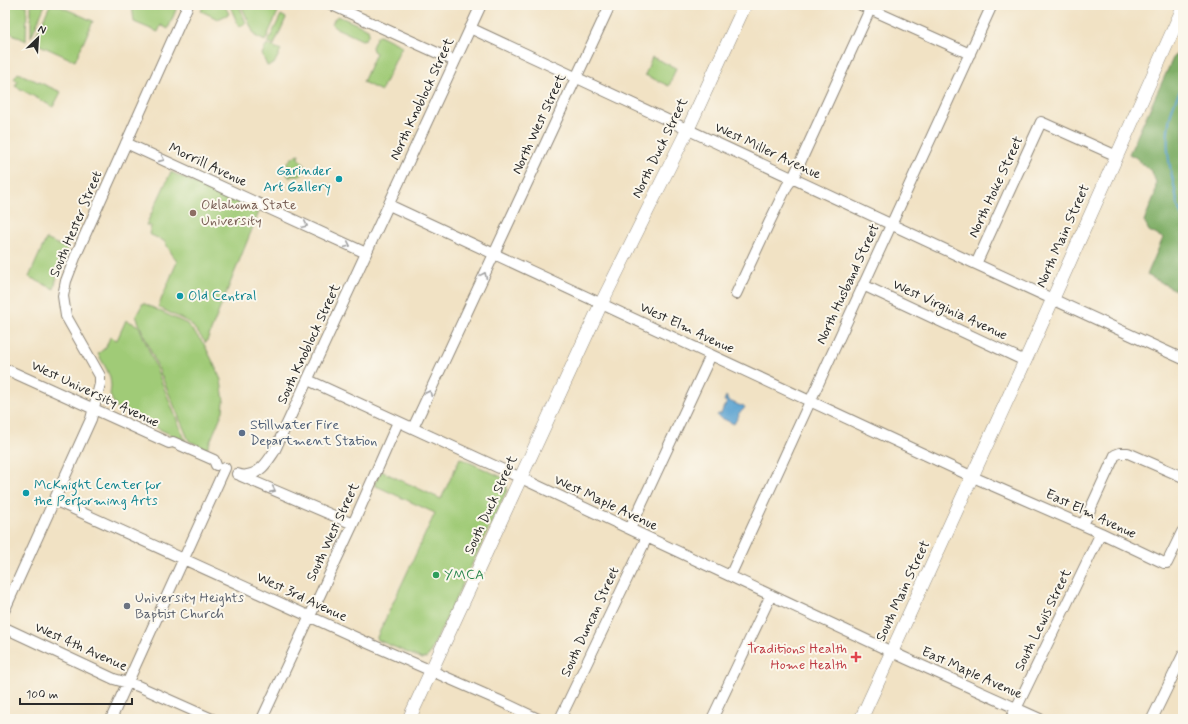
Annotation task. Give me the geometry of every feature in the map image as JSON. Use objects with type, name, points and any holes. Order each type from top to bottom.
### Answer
[{"type":"main road","name":"North Duck Street","points":[[601,304],[688,129],[745,5]]},
{"type":"main road","name":"North Main Street","points":[[973,477],[1183,8]]},
{"type":"main road","name":"South Duck Street","points":[[409,719],[601,304]]},
{"type":"main road","name":"South Main Street","points":[[861,719],[973,477]]},
{"type":"street","name":"South Hester Street","points":[[5,609],[91,419],[100,384],[100,376],[66,316],[63,296],[66,281],[76,255],[188,5]]},
{"type":"street","points":[[332,5],[455,62]]},
{"type":"street","name":"North Knoblock Street","points":[[389,205],[481,5]]},
{"type":"street","name":"North West Street","points":[[494,254],[610,5]]},
{"type":"street","name":"North Husband Street","points":[[730,576],[992,5]]},
{"type":"street","points":[[736,294],[787,186],[793,178],[867,6],[970,54]]},
{"type":"street","name":"West Miller Avenue","points":[[470,28],[976,264],[1183,358]]},
{"type":"street","name":"North Hoke Street","points":[[976,264],[1042,122],[1117,156]]},
{"type":"street","name":"Morrill Avenue","points":[[126,143],[366,253]]},
{"type":"street","name":"South Knoblock Street","points":[[237,474],[247,475],[256,472],[266,463],[274,452],[389,205]]},
{"type":"street","name":"West Elm Avenue","points":[[389,205],[973,477]]},
{"type":"street","points":[[413,428],[494,254]]},
{"type":"street","name":"West Virginia Avenue","points":[[863,285],[1025,361]]},
{"type":"street","points":[[630,529],[711,355]]},
{"type":"street","name":"West University Avenue","points":[[7,369],[169,443],[173,442],[214,460],[221,466],[237,474],[353,524]]},
{"type":"street","name":"West Maple Avenue","points":[[308,380],[893,652]]},
{"type":"street","name":"South West Street","points":[[262,719],[353,524],[398,422]]},
{"type":"street","points":[[1083,525],[1115,455],[1120,453],[1128,453],[1183,477]]},
{"type":"street","points":[[111,719],[184,560],[221,466]]},
{"type":"street","name":"East Elm Avenue","points":[[973,477],[1166,563],[1182,532]]},
{"type":"street","name":"West 3rd Avenue","points":[[54,500],[538,719]]},
{"type":"street","name":"South Lewis Street","points":[[1011,719],[1100,533]]},
{"type":"street","name":"South Duncan Street","points":[[560,719],[646,537]]},
{"type":"street","points":[[712,719],[771,595]]},
{"type":"street","name":"West 4th Avenue","points":[[5,628],[114,679],[128,683],[212,719]]},
{"type":"street","name":"East Maple Avenue","points":[[893,652],[1040,719]]},
{"type":"street","points":[[1152,719],[1183,655]]},
{"type":"green space","points":[[5,5],[27,5],[26,41],[5,30]]},
{"type":"green space","points":[[31,5],[45,5],[31,37]]},
{"type":"green space","points":[[50,5],[57,5],[93,21],[75,61],[33,42]]},
{"type":"green space","points":[[132,5],[178,5],[168,29],[161,25],[158,32],[134,22]]},
{"type":"green space","points":[[204,5],[220,5],[226,8],[229,14],[218,19],[201,11]]},
{"type":"green space","points":[[239,5],[246,23],[239,27],[230,6]]},
{"type":"green space","points":[[241,5],[281,5],[265,41],[255,36]]},
{"type":"green space","points":[[281,15],[286,18],[274,45],[268,42]]},
{"type":"green space","points":[[338,16],[368,29],[369,33],[366,39],[362,40],[334,27],[332,24]]},
{"type":"green space","points":[[380,35],[402,46],[381,91],[363,82],[376,53],[373,51],[372,47],[377,36]]},
{"type":"green space","points":[[267,44],[281,50],[274,64],[267,66],[262,54]]},
{"type":"green space","points":[[1177,53],[1183,54],[1183,294],[1147,275],[1163,238],[1149,231],[1144,221],[1155,194],[1156,182],[1152,172],[1135,157],[1129,154],[1174,56]]},
{"type":"green space","points":[[652,57],[676,68],[669,86],[645,75]]},
{"type":"green space","points":[[18,73],[61,92],[53,107],[15,86],[18,81],[14,79]]},
{"type":"green space","points":[[299,154],[298,158],[304,164],[305,171],[300,176],[291,176],[290,178],[286,171],[287,164],[292,158]]},
{"type":"green space","points":[[171,172],[259,212],[206,343],[190,323],[158,307],[177,262],[164,241],[149,234],[151,226],[146,225]]},
{"type":"green space","points":[[46,239],[68,249],[57,276],[54,289],[29,277]]},
{"type":"green space","points":[[143,303],[187,324],[204,344],[221,380],[224,401],[223,411],[207,449],[189,441],[136,316]]},
{"type":"green space","points":[[126,320],[139,326],[186,442],[116,408],[110,395],[110,377],[98,354],[106,347],[110,337],[117,340]]},
{"type":"green space","name":"YMCA","points":[[460,458],[506,479],[507,490],[429,655],[422,659],[378,640],[377,637],[435,513],[374,485],[381,471],[441,499]]},
{"type":"water","points":[[726,396],[727,400],[745,407],[738,414],[739,415],[734,424],[717,416],[718,414],[721,414],[727,402],[724,401]]},
{"type":"waterway","points":[[1183,86],[1172,110],[1168,134],[1171,172],[1178,206],[1183,218]]},
{"type":"place","name":"Garinder Art Gallery","points":[[339,179]]},
{"type":"place","name":"Oklahoma State University","points":[[193,213]]},
{"type":"place","name":"Old Central","points":[[180,296]]},
{"type":"place","name":"Stillwater Fire Department Station","points":[[242,433]]},
{"type":"place","name":"McKnight Center for the Performing Arts","points":[[26,493]]},
{"type":"place","name":"YMCA","points":[[436,575]]},
{"type":"place","name":"University Heights Baptist Church","points":[[127,606]]},
{"type":"place","name":"Traditions Health Home Health","points":[[856,657]]}]
